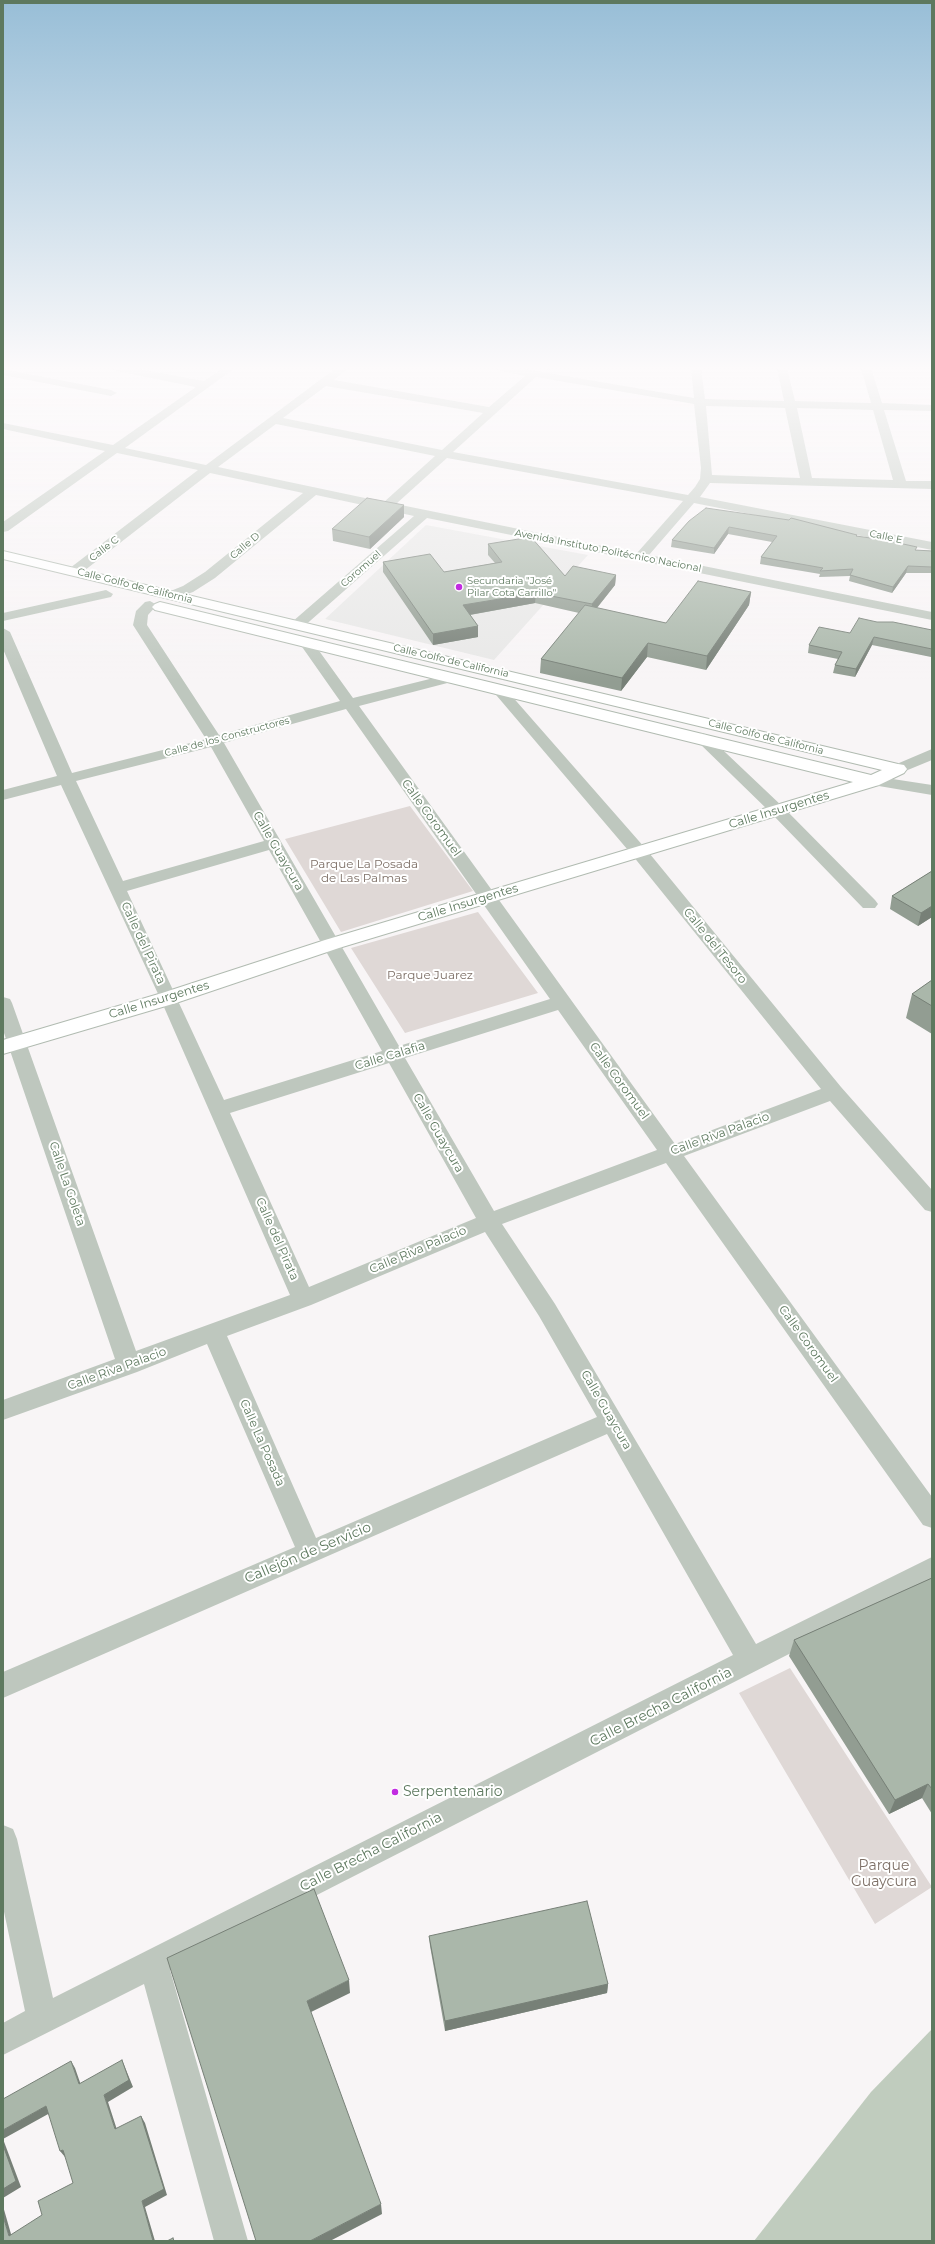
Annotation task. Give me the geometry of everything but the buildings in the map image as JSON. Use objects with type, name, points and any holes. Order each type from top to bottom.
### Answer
[{"type":"street","points":[[3,528],[81,473]]},
{"type":"street","name":"Calle C","points":[[75,572],[203,473]]},
{"type":"street","name":"Avenida Instituto Politécnico Nacional","points":[[226,473],[932,616]]},
{"type":"street","points":[[387,506],[423,473]]},
{"type":"street","name":"Calle E","points":[[547,473],[692,499],[932,546]]},
{"type":"street","points":[[640,557],[692,499],[706,479],[707,473]]},
{"type":"street","points":[[805,473],[807,481]]},
{"type":"street","points":[[897,473],[901,485]]},
{"type":"street","points":[[706,479],[932,485]]},
{"type":"street","name":"Calle D","points":[[173,595],[188,589],[210,575],[313,491]]},
{"type":"street","name":"Coromuel","points":[[298,625],[424,514]]},
{"type":"street","name":"Calle Golfo de California","points":[[3,555],[898,769]]},
{"type":"street","name":"Calle Golfo de California","points":[[3,569],[307,644],[702,738],[873,781]]},
{"type":"street","points":[[3,617],[106,594]]},
{"type":"street","points":[[150,605],[173,595]]},
{"type":"street","name":"Calle Guaycura","points":[[150,605],[140,614],[140,625],[215,741],[332,944],[393,1055],[488,1221],[547,1310],[751,1661]]},
{"type":"street","points":[[298,625],[307,644]]},
{"type":"street","name":"Calle del Pirata","points":[[3,632],[67,780],[169,998],[303,1299]]},
{"type":"street","name":"Calle Coromuel","points":[[307,644],[348,704],[932,1517]]},
{"type":"street","points":[[498,689],[510,675]]},
{"type":"street","name":"Calle de los Constructores","points":[[3,796],[450,678]]},
{"type":"street","name":"Calle del Tesoro","points":[[498,689],[639,852],[834,1092],[932,1204]]},
{"type":"street","points":[[702,738],[777,810],[869,904]]},
{"type":"street","name":"Calle Insurgentes","points":[[10,1045],[169,998],[332,944],[873,781],[932,754]]},
{"type":"street","points":[[898,769],[932,780]]},
{"type":"street","points":[[873,781],[932,790]]},
{"type":"street","points":[[118,888],[274,843]]},
{"type":"street","name":"Calle Calafia","points":[[219,1109],[562,1002]]},
{"type":"street","name":"Calle La Goleta","points":[[3,1003],[10,1045],[129,1365]]},
{"type":"street","name":"Calle Riva Palacio","points":[[3,1410],[129,1365],[303,1299],[488,1221],[834,1092]]},
{"type":"street","name":"Calle La Posada","points":[[214,1333],[310,1552]]},
{"type":"street","name":"Callejón de Servicio","points":[[3,1685],[612,1421]]},
{"type":"street","name":"Calle Brecha California","points":[[3,2039],[932,1568]]},
{"type":"street","points":[[3,1839],[42,2019]]},
{"type":"street","points":[[153,1962],[231,2241]]},
{"type":"shaded area","name":"Secundaria \"José Pilar Cota Carrillo\"","points":[[426,525],[588,555],[494,660],[325,619]]},
{"type":"shaded area","points":[[932,2029],[932,2241],[754,2241],[871,2092]]},
{"type":"green space","name":"Parque La Posada de Las Palmas","points":[[410,806],[473,891],[341,932],[285,839]]},
{"type":"green space","name":"Parque Juarez","points":[[478,912],[538,993],[405,1033],[351,948]]},
{"type":"green space","name":"Parque Guaycura","points":[[790,1668],[932,1887],[875,1924],[739,1693]]},
{"type":"place","name":"Secundaria \"José Pilar Cota Carrillo\"","points":[[459,587]]},
{"type":"place","name":"Serpentenario","points":[[395,1792]]}]
